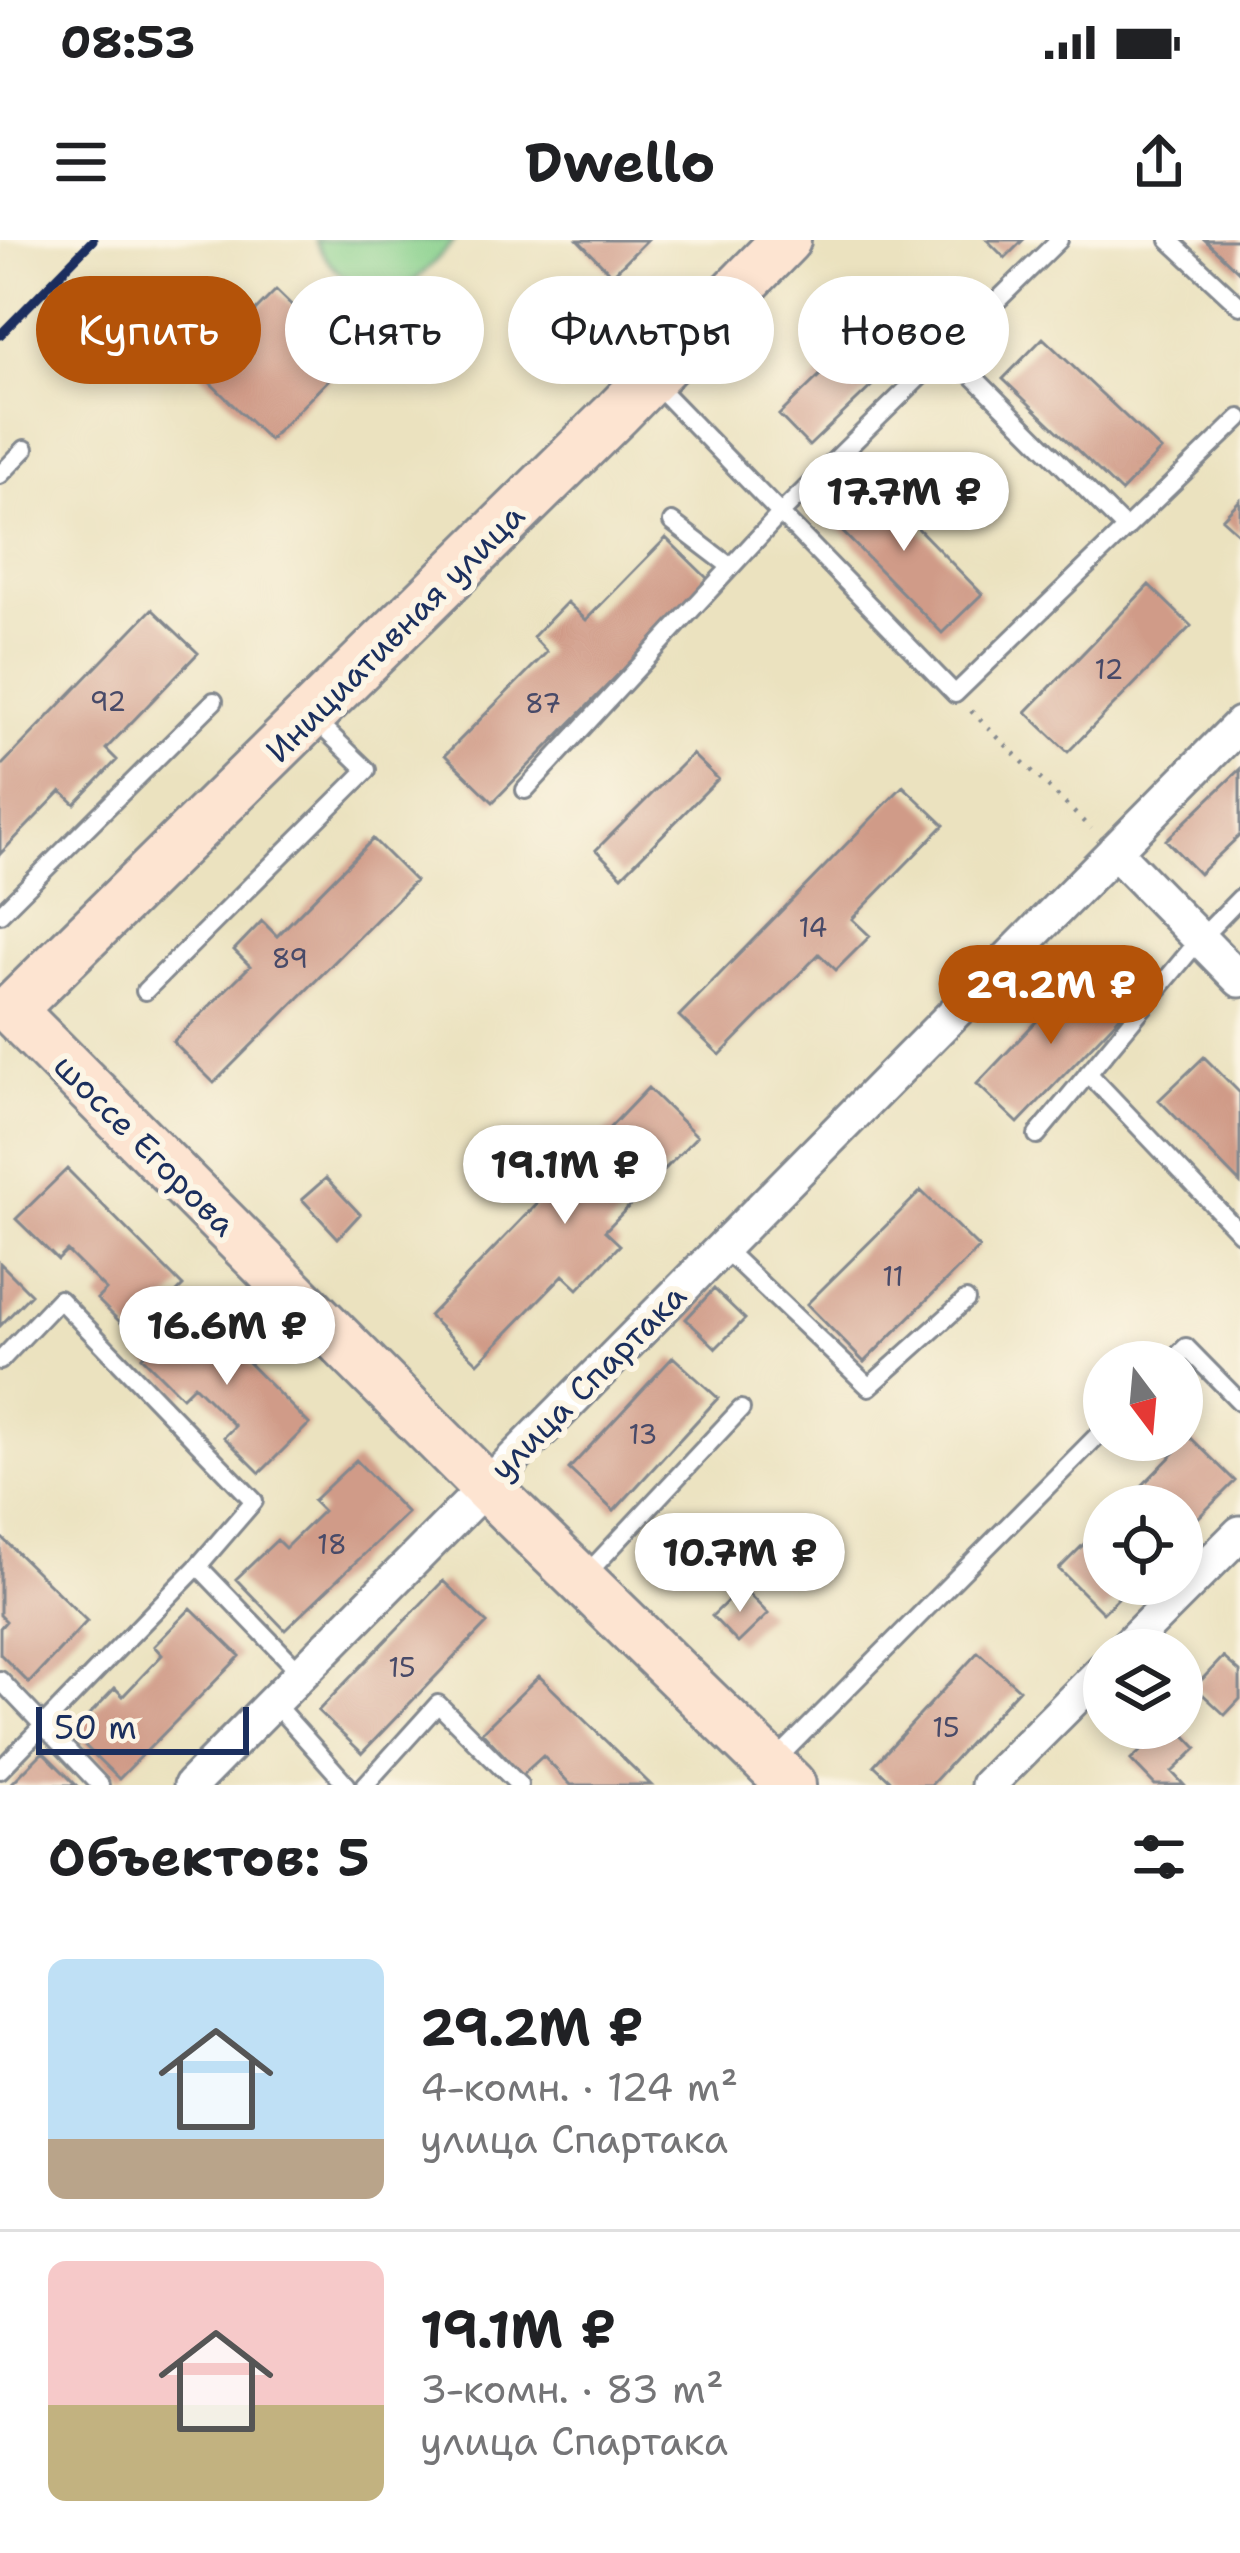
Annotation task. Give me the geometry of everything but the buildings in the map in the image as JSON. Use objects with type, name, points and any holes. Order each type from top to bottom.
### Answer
[{"type":"main road","name":"Инициативная улица","points":[[751,276],[786,240]]},
{"type":"main road","name":"Инициативная улица","points":[[4,1010],[312,716],[645,384]]},
{"type":"main road","name":"шоссе Егорова","points":[[4,1010],[781,1775]]},
{"type":"street","name":"улица Спартака","points":[[190,1785],[1240,724]]},
{"type":"street","points":[[1114,851],[1240,980]]},
{"type":"street","points":[[1144,1629],[1240,1533]]},
{"type":"street","points":[[988,1785],[1083,1690]]},
{"type":"lane","points":[[1009,289],[1059,240]]},
{"type":"lane","points":[[1168,240],[1240,306]]},
{"type":"lane","points":[[655,384],[955,694],[1240,418]]},
{"type":"lane","points":[[525,790],[780,514],[912,384]]},
{"type":"lane","points":[[981,384],[1126,529]]},
{"type":"lane","points":[[0,475],[25,449]]},
{"type":"lane","points":[[672,522],[730,567]]},
{"type":"lane","points":[[0,914],[214,701]]},
{"type":"lane","points":[[145,991],[368,770],[312,716]]},
{"type":"lane","points":[[1037,1135],[1199,940],[1240,898]]},
{"type":"lane","points":[[1088,1073],[1240,1233]]},
{"type":"lane","points":[[722,1247],[869,1388],[966,1300]]},
{"type":"lane","points":[[0,1360],[59,1299],[254,1501],[198,1566],[0,1770]]},
{"type":"lane","points":[[1203,1364],[1240,1402]]},
{"type":"lane","points":[[581,1580],[740,1409]]},
{"type":"lane","points":[[781,1775],[1083,1452]]},
{"type":"lane","points":[[198,1566],[301,1673]]},
{"type":"lane","points":[[0,1680],[100,1785]]},
{"type":"lane","points":[[273,1702],[346,1785]]},
{"type":"lane","points":[[365,1785],[438,1704],[519,1785]]},
{"type":"path","points":[[955,694],[1114,851]]},
{"type":"green space","points":[[315,240],[455,240],[418,276],[343,276]]},
{"type":"railway","points":[[0,335],[93,240]]}]
